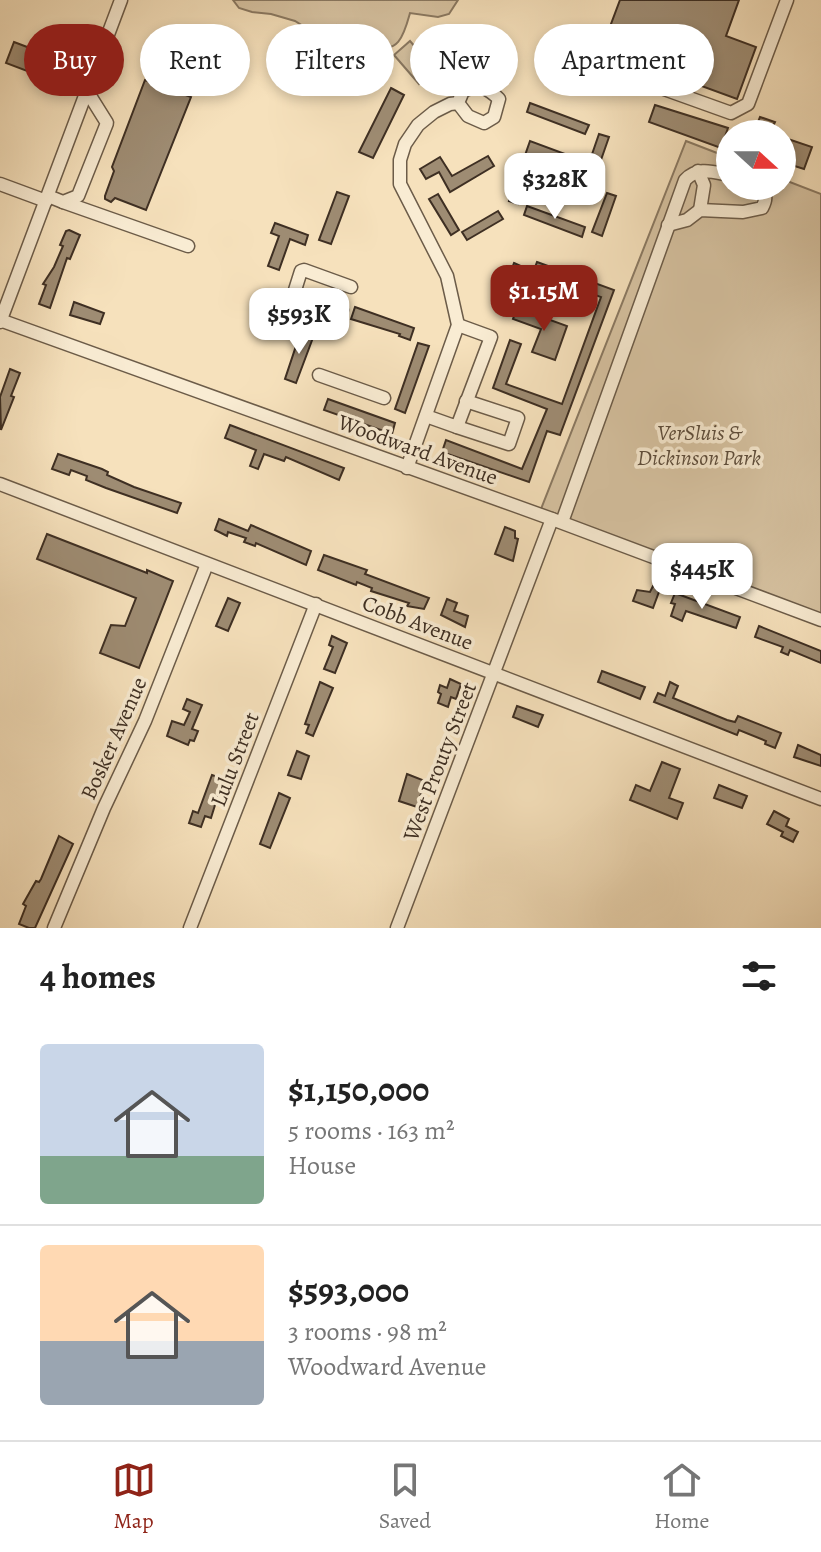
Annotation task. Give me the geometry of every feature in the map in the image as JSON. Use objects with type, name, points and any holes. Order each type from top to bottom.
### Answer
[{"type":"street","points":[[112,24],[121,0]]},
{"type":"street","points":[[684,96],[731,113],[748,104],[787,0]]},
{"type":"street","points":[[0,321],[85,96]]},
{"type":"street","points":[[63,202],[78,196],[107,123],[90,96]]},
{"type":"street","points":[[407,468],[458,325],[447,276],[403,191],[399,168],[405,144],[418,125],[434,112],[458,103]]},
{"type":"street","points":[[698,171],[716,173]]},
{"type":"street","points":[[698,171],[704,185],[700,210]]},
{"type":"street","name":"West Prouty Street","points":[[397,928],[493,673],[557,521],[685,180],[692,172],[698,171]]},
{"type":"street","points":[[0,184],[63,202],[188,246]]},
{"type":"street","points":[[78,196],[87,210]]},
{"type":"street","points":[[668,225],[687,220],[700,210],[743,212],[762,208],[764,200]]},
{"type":"street","points":[[342,310],[299,294],[295,290],[301,271],[351,287]]},
{"type":"street","name":"Woodward Avenue","points":[[0,321],[557,521],[821,620]]},
{"type":"street","points":[[457,427],[491,337],[458,325]]},
{"type":"street","points":[[319,375],[384,398]]},
{"type":"street","points":[[426,416],[509,444],[518,418],[466,401]]},
{"type":"street","name":"Cobb Avenue","points":[[0,484],[821,799]]},
{"type":"street","name":"Bosker Avenue","points":[[54,928],[104,808],[145,721],[207,564]]},
{"type":"street","name":"Lulu Street","points":[[190,928],[316,604]]},
{"type":"green space","points":[[233,0],[458,0],[449,14],[438,17],[410,13],[406,28],[394,45],[394,24],[300,24],[239,8]]},
{"type":"green space","points":[[410,41],[410,74],[394,55]]},
{"type":"green space","name":"VerSluis & Dickinson Park","points":[[686,141],[716,153],[716,200],[796,200],[796,184],[821,194],[821,620],[539,514]]},
{"type":"building","points":[[620,0],[739,0],[726,36],[756,47],[737,99],[714,91],[714,24],[611,24]]},
{"type":"building","points":[[14,42],[24,46],[24,70],[6,63]]},
{"type":"building","points":[[394,90],[404,95],[373,158],[359,152],[387,96],[394,96]]},
{"type":"building","points":[[140,93],[140,96],[191,97],[146,210],[115,198],[111,202],[105,199],[114,171],[112,167]]},
{"type":"building","points":[[530,103],[589,125],[585,134],[527,112]]},
{"type":"building","points":[[655,105],[716,124],[716,146],[649,122]]},
{"type":"building","points":[[599,134],[609,137],[595,177],[570,168],[562,190],[528,177],[518,204],[509,201],[530,141],[589,163]]},
{"type":"building","points":[[796,142],[812,147],[804,169],[796,166]]},
{"type":"building","points":[[488,156],[494,166],[450,192],[439,172],[426,179],[420,169],[440,157],[452,176]]},
{"type":"building","points":[[337,192],[349,196],[331,244],[319,240]]},
{"type":"building","points":[[607,193],[616,196],[602,236],[592,232]]},
{"type":"building","points":[[438,194],[459,230],[451,235],[429,199]]},
{"type":"building","points":[[527,206],[585,227],[582,237],[524,215]]},
{"type":"building","points":[[498,211],[503,219],[467,240],[462,232]]},
{"type":"building","points":[[275,223],[308,235],[305,245],[290,239],[279,270],[268,266],[279,236],[271,233]]},
{"type":"building","points":[[69,230],[80,235],[70,259],[67,258],[50,308],[39,304],[46,285],[43,284],[54,267],[63,246],[60,245]]},
{"type":"building","points":[[537,262],[614,290],[560,435],[547,431],[529,482],[442,452],[446,440],[522,469],[547,409],[493,388],[510,340],[521,344],[506,384],[562,404],[601,297],[533,273]]},
{"type":"building","points":[[514,263],[523,267],[508,306],[499,303]]},
{"type":"building","points":[[74,302],[104,313],[100,324],[70,315]]},
{"type":"building","points":[[355,307],[414,328],[410,340],[351,319]]},
{"type":"building","points":[[517,308],[567,326],[555,360],[532,352],[541,329],[513,319]]},
{"type":"building","points":[[301,331],[314,335],[296,383],[285,379]]},
{"type":"building","points":[[418,343],[429,346],[405,413],[395,409]]},
{"type":"building","points":[[10,369],[20,373],[1,430],[0,397]]},
{"type":"building","points":[[328,399],[395,423],[392,434],[324,410]]},
{"type":"building","points":[[230,425],[344,468],[339,480],[286,457],[284,461],[264,454],[258,469],[250,466],[256,450],[225,438]]},
{"type":"building","points":[[58,454],[102,469],[108,472],[107,475],[134,487],[181,503],[177,513],[86,480],[87,476],[71,470],[69,475],[52,469]]},
{"type":"building","points":[[219,519],[248,531],[251,525],[311,551],[306,565],[256,543],[255,546],[244,542],[246,538],[228,532],[227,536],[215,530]]},
{"type":"building","points":[[505,527],[515,531],[515,538],[518,539],[513,561],[495,554]]},
{"type":"building","points":[[47,534],[173,581],[139,668],[100,653],[111,625],[125,626],[136,598],[37,559]]},
{"type":"building","points":[[324,555],[367,570],[365,574],[429,598],[424,609],[407,606],[409,603],[318,570]]},
{"type":"building","points":[[653,586],[660,589],[653,608],[633,601],[637,590],[650,592]]},
{"type":"building","points":[[675,593],[740,617],[736,628],[686,611],[682,621],[671,616]]},
{"type":"building","points":[[228,598],[240,603],[228,631],[216,626]]},
{"type":"building","points":[[447,599],[457,603],[454,611],[468,616],[465,627],[441,615]]},
{"type":"building","points":[[759,626],[821,651],[821,663],[790,650],[788,655],[781,652],[783,647],[755,637]]},
{"type":"building","points":[[332,636],[347,643],[335,673],[324,669],[333,647],[329,645]]},
{"type":"building","points":[[602,671],[645,687],[640,699],[598,682]]},
{"type":"building","points":[[450,679],[461,684],[456,699],[451,697],[448,707],[438,703],[441,694],[438,692],[440,685],[447,688]]},
{"type":"building","points":[[320,682],[333,688],[313,736],[306,733],[309,725],[305,724]]},
{"type":"building","points":[[670,682],[678,686],[673,698],[727,720],[735,722],[738,716],[781,733],[775,748],[739,730],[737,735],[654,702],[658,693],[665,696]]},
{"type":"building","points":[[187,699],[202,705],[192,729],[198,731],[194,741],[190,740],[188,745],[167,736],[172,721],[184,725],[190,712],[183,709]]},
{"type":"building","points":[[517,706],[543,715],[538,727],[513,717]]},
{"type":"building","points":[[798,745],[821,755],[821,766],[794,757]]},
{"type":"building","points":[[297,751],[309,756],[301,779],[288,775]]},
{"type":"building","points":[[662,762],[680,769],[669,798],[683,803],[677,819],[630,800],[636,785],[650,791]]},
{"type":"building","points":[[407,774],[425,781],[417,807],[399,801]]},
{"type":"building","points":[[212,775],[223,779],[211,818],[205,816],[201,827],[189,823],[193,811],[198,813]]},
{"type":"building","points":[[719,785],[747,796],[742,808],[714,798]]},
{"type":"building","points":[[279,793],[290,798],[270,848],[260,844]]},
{"type":"building","points":[[774,811],[789,819],[786,826],[798,832],[793,842],[781,836],[783,832],[767,824]]},
{"type":"building","points":[[59,836],[73,844],[35,928],[29,928],[19,924],[26,906],[23,904],[36,881],[41,879]]}]
